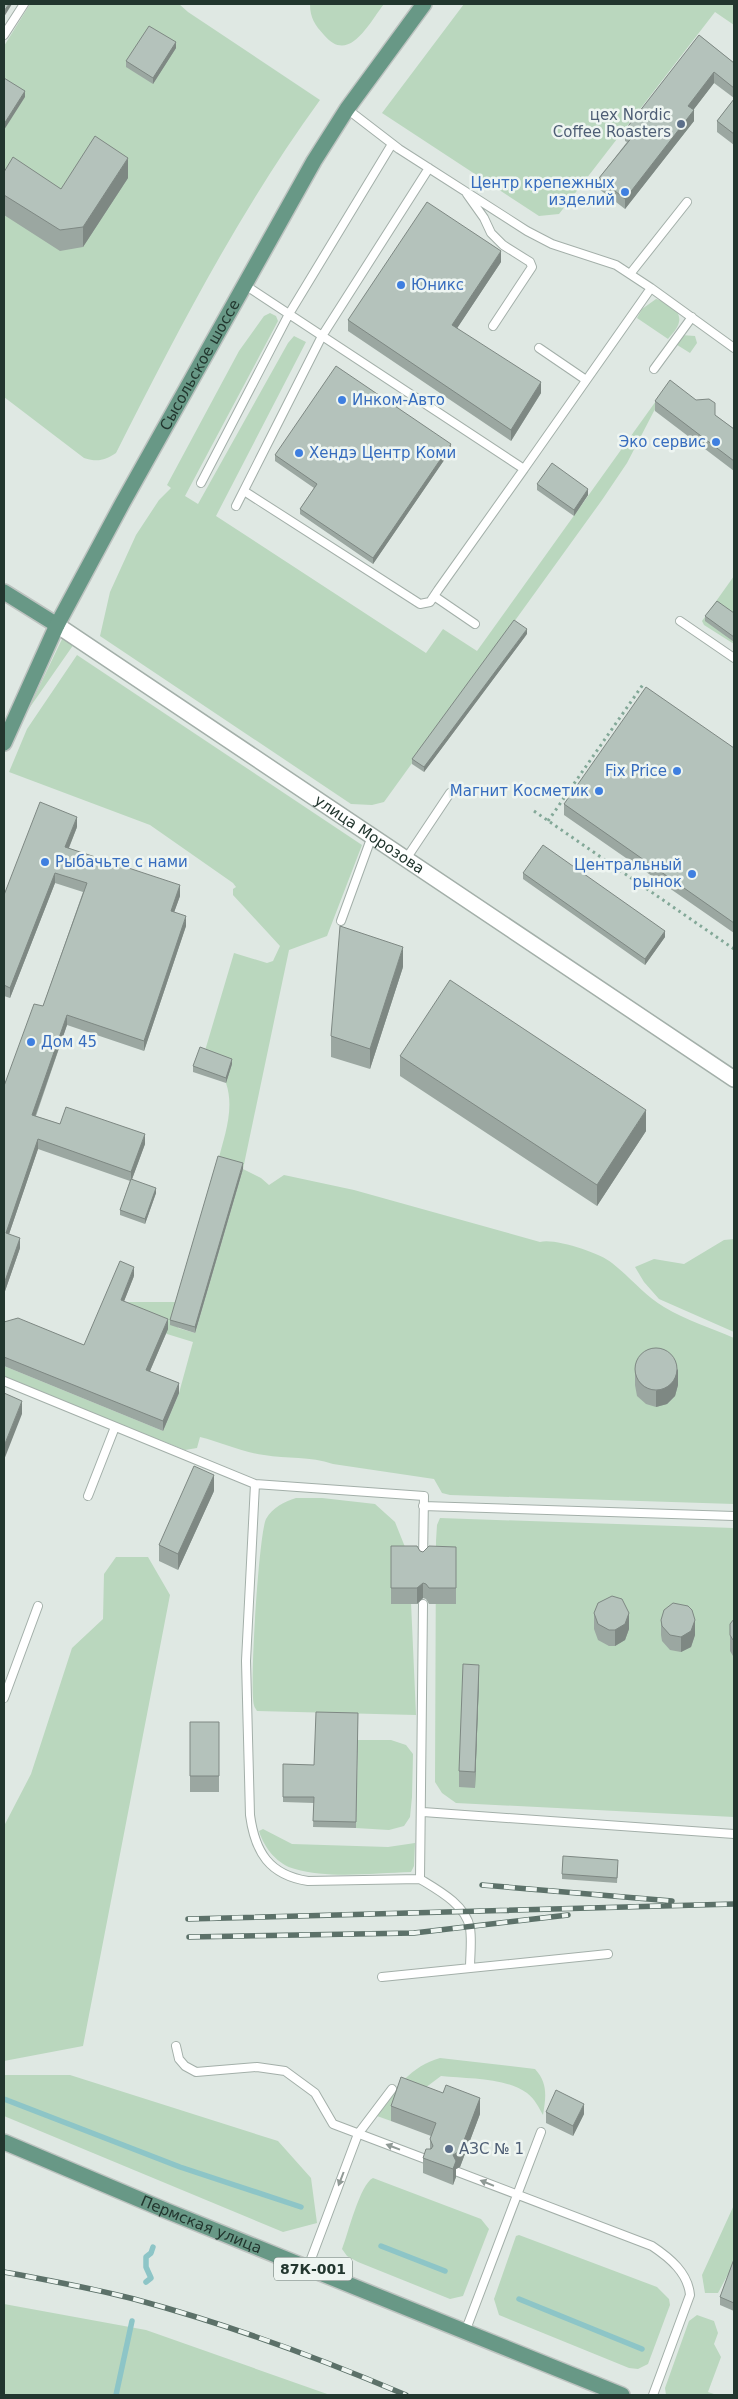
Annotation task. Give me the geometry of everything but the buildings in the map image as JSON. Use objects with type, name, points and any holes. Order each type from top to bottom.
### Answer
[{"type":"main road","name":"Сысольское шоссе","points":[[4,743],[56,626],[314,161],[347,109],[424,4]]},
{"type":"main road","name":"улица Морозова","points":[[4,592],[56,626]]},
{"type":"main road","name":"Пермская улица","points":[[4,2142],[622,2395]]},
{"type":"street","name":"улица Морозова","points":[[56,626],[734,1079]]},
{"type":"lane","points":[[4,35],[24,4]]},
{"type":"lane","points":[[347,109],[392,144],[528,231],[552,244],[616,265],[734,348]]},
{"type":"lane","points":[[201,483],[289,314],[392,144]]},
{"type":"lane","points":[[236,506],[322,336],[429,168]]},
{"type":"lane","points":[[466,192],[484,218],[490,233],[530,262],[532,267],[493,326]]},
{"type":"lane","points":[[630,274],[687,202]]},
{"type":"lane","points":[[245,285],[524,468]]},
{"type":"lane","points":[[244,491],[420,604],[430,602],[651,288]]},
{"type":"lane","points":[[654,369],[692,317]]},
{"type":"lane","points":[[539,348],[586,380]]},
{"type":"lane","points":[[434,596],[475,624]]},
{"type":"lane","points":[[680,621],[734,658]]},
{"type":"lane","points":[[406,859],[450,793]]},
{"type":"lane","points":[[341,921],[372,836]]},
{"type":"lane","points":[[4,1381],[255,1484],[424,1496],[423,1562]]},
{"type":"lane","points":[[88,1496],[115,1427]]},
{"type":"lane","points":[[255,1484],[246,1661],[252,1835],[269,1864],[294,1879],[322,1882],[420,1879],[456,1904],[466,1920],[470,1928],[470,1968]]},
{"type":"lane","points":[[423,1506],[734,1516]]},
{"type":"lane","points":[[420,1879],[423,1812],[423,1604]]},
{"type":"lane","points":[[4,1698],[15,1674],[38,1606]]},
{"type":"lane","points":[[423,1812],[734,1834]]},
{"type":"lane","points":[[382,1977],[608,1954]]},
{"type":"lane","points":[[176,2046],[179,2059],[185,2066],[196,2072],[257,2066],[285,2071],[304,2083],[315,2093],[333,2124],[428,2160]]},
{"type":"lane","points":[[308,2267],[358,2134],[392,2089]]},
{"type":"lane","points":[[465,2332],[541,2132]]},
{"type":"lane","points":[[458,2172],[652,2246],[674,2263],[683,2274],[689,2287],[690,2295],[653,2395]]},
{"type":"path","points":[[548,821],[644,683]]},
{"type":"path","points":[[534,811],[734,949]]},
{"type":"green space","points":[[30,4],[179,4],[188,12],[320,100],[236,228],[162,362],[116,453],[100,460],[84,458],[4,397],[4,46]]},
{"type":"green space","points":[[310,4],[384,4],[358,38],[342,45],[333,43],[318,28],[312,17]]},
{"type":"green space","points":[[464,4],[734,4],[734,25],[715,12],[559,214],[539,216],[382,113]]},
{"type":"green space","points":[[656,299],[672,307],[678,314],[679,322],[675,331],[668,339],[637,318],[642,309]]},
{"type":"green space","points":[[270,313],[276,316],[278,321],[185,496],[198,504],[288,343],[294,336],[306,342],[216,516],[426,653],[443,629],[477,651],[666,387],[667,393],[654,411],[627,463],[602,500],[384,802],[372,805],[351,804],[100,636],[110,592],[136,535],[159,500],[171,488],[167,485],[239,351],[264,316]]},
{"type":"green space","points":[[681,335],[695,336],[697,343],[690,353],[674,343]]},
{"type":"green space","points":[[734,576],[734,644],[704,625],[702,621]]},
{"type":"green space","points":[[63,637],[74,644],[28,710]]},
{"type":"green space","points":[[77,655],[362,845],[327,936],[289,950],[243,1169],[218,1161],[228,1123],[228,1093],[226,1083],[204,1054],[234,953],[267,963],[273,961],[280,946],[233,895],[233,889],[236,887],[233,883],[150,825],[9,772],[27,729]]},
{"type":"green space","points":[[243,1169],[261,1178],[269,1185],[284,1175],[354,1190],[540,1242],[556,1242],[588,1251],[612,1263],[650,1297],[672,1312],[734,1338],[734,1504],[450,1495],[442,1493],[434,1479],[333,1464],[324,1461],[256,1454],[200,1437],[197,1448],[185,1450],[4,1378],[4,1366],[163,1431],[179,1393],[193,1342],[167,1334],[118,1302],[177,1302],[178,1328],[195,1333]]},
{"type":"green space","points":[[734,1239],[734,1332],[659,1299],[644,1282],[635,1267],[654,1259],[684,1264],[724,1240]]},
{"type":"green space","points":[[296,1498],[322,1498],[375,1504],[395,1522],[409,1557],[416,1715],[257,1711],[254,1706],[254,1642],[263,1530],[266,1519],[275,1508]]},
{"type":"green space","points":[[440,1518],[734,1528],[734,1817],[456,1803],[442,1793],[435,1782],[436,1541],[437,1525]]},
{"type":"green space","points":[[116,1557],[148,1557],[170,1595],[83,2046],[4,2061],[4,1826],[31,1774],[72,1648],[103,1619],[104,1574]]},
{"type":"green space","points":[[358,1740],[391,1740],[406,1745],[413,1754],[410,1817],[404,1826],[389,1830],[356,1828]]},
{"type":"green space","points":[[263,1829],[292,1844],[388,1847],[415,1843],[414,1866],[411,1872],[352,1875],[322,1874],[295,1869],[283,1864],[272,1855],[261,1837],[259,1831]]},
{"type":"green space","points":[[440,2058],[535,2069],[542,2080],[545,2090],[543,2115],[527,2093],[508,2084],[497,2081],[441,2076],[413,2097],[401,2093],[391,2121],[377,2116],[377,2113],[404,2080],[420,2067]]},
{"type":"green space","points":[[4,2075],[70,2075],[278,2141],[311,2178],[317,2223],[283,2232],[4,2116]]},
{"type":"green space","points":[[373,2178],[481,2219],[489,2229],[463,2296],[450,2299],[347,2256],[342,2249],[351,2222],[359,2199],[368,2182]]},
{"type":"green space","points":[[734,2205],[734,2263],[718,2293],[705,2293],[702,2275]]},
{"type":"green space","points":[[519,2235],[657,2287],[669,2299],[670,2305],[648,2364],[638,2369],[629,2368],[499,2315],[494,2299],[516,2236]]},
{"type":"green space","points":[[4,2304],[146,2330],[330,2395],[4,2395]]},
{"type":"green space","points":[[697,2315],[714,2321],[718,2333],[714,2344],[721,2357],[708,2392],[717,2395],[666,2395],[665,2388],[689,2321]]},
{"type":"waterway","points":[[4,2099],[180,2167],[301,2207]]},
{"type":"waterway","points":[[381,2246],[445,2271]]},
{"type":"waterway","points":[[146,2282],[151,2278],[146,2267],[146,2257],[151,2253],[153,2247]]},
{"type":"waterway","points":[[519,2299],[642,2349]]},
{"type":"waterway","points":[[116,2395],[132,2321]]},
{"type":"railway","points":[[482,1885],[672,1901]]},
{"type":"railway","points":[[188,1919],[734,1904]]},
{"type":"railway","points":[[189,1937],[414,1933],[568,1915]]},
{"type":"railway","points":[[4,2272],[118,2295],[203,2319],[339,2367],[406,2395]]},
{"type":"place","name":"цех Nordic Coffee Roasters","points":[[681,124]]},
{"type":"place","name":"Центр крепежных изделий","points":[[625,192]]},
{"type":"place","name":"Юникс","points":[[401,285]]},
{"type":"place","name":"Инком-Авто","points":[[342,400]]},
{"type":"place","name":"Эко сервис","points":[[716,442]]},
{"type":"place","name":"Хендэ Центр Коми","points":[[299,453]]},
{"type":"place","name":"Fix Price","points":[[677,771]]},
{"type":"place","name":"Магнит Косметик","points":[[599,791]]},
{"type":"place","name":"Рыбачьте с нами","points":[[45,862]]},
{"type":"place","name":"Центральный рынок","points":[[692,874]]},
{"type":"place","name":"Дом 45","points":[[31,1042]]},
{"type":"place","name":"АЗС № 1","points":[[449,2149]]}]
